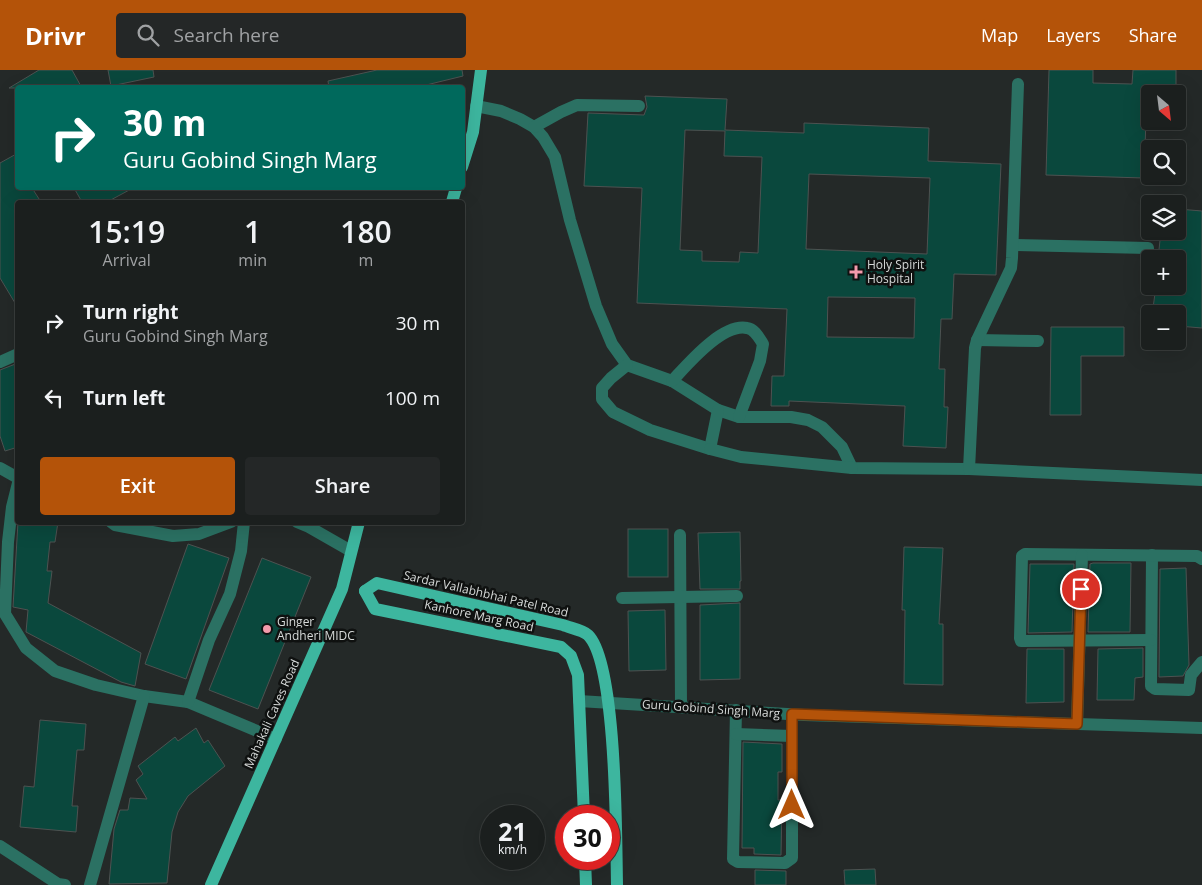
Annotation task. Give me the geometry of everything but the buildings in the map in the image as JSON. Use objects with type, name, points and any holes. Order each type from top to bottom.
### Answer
[{"type":"main road","points":[[465,157],[473,132],[480,70]]},
{"type":"main road","name":"Mahakali Caves Road","points":[[211,885],[342,588],[358,525]]},
{"type":"main road","name":"Sardar Vallabhbhai Patel Road","points":[[365,591],[377,583],[563,625],[588,634],[598,650],[603,668],[608,702],[614,776],[617,885]]},
{"type":"main road","points":[[342,588],[365,591]]},
{"type":"main road","name":"Kanhore Marg Road","points":[[365,591],[375,609],[561,648],[571,656],[578,675],[579,701]]},
{"type":"main road","points":[[579,701],[584,805]]},
{"type":"main road","points":[[585,870],[586,885]]},
{"type":"street","points":[[969,469],[974,356],[977,340],[1010,268],[1013,244],[1018,84]]},
{"type":"street","points":[[534,127],[577,105],[639,106]]},
{"type":"street","points":[[476,106],[501,111],[520,118],[534,127],[543,137],[555,157],[570,220],[596,306],[612,344],[627,365],[672,381],[718,410],[739,417],[791,417],[808,420],[822,427],[842,447],[852,468]]},
{"type":"street","points":[[1013,244],[1148,248]]},
{"type":"street","points":[[672,381],[702,349],[732,330],[747,328],[755,332],[763,344],[760,361],[739,417]]},
{"type":"street","points":[[977,340],[1038,341]]},
{"type":"street","points":[[0,362],[15,355]]},
{"type":"street","points":[[627,365],[602,388],[602,399],[613,412],[650,430],[742,457],[852,468],[969,469],[1202,480]]},
{"type":"street","points":[[710,449],[718,410]]},
{"type":"street","points":[[0,468],[15,476]]},
{"type":"street","points":[[15,495],[8,542],[5,614],[26,648],[56,672],[96,685],[144,696],[188,702],[276,739]]},
{"type":"street","points":[[115,525],[173,536],[199,534],[223,525]]},
{"type":"street","points":[[188,702],[210,640],[230,594],[241,551],[244,525]]},
{"type":"street","points":[[304,525],[351,551]]},
{"type":"street","points":[[680,535],[681,706]]},
{"type":"street","points":[[1150,640],[1024,642],[1020,640],[1021,558],[1025,554],[1198,556],[1202,559]]},
{"type":"street","points":[[1077,724],[1082,555]]},
{"type":"street","points":[[1152,555],[1150,683],[1153,688],[1189,690],[1192,675],[1202,662]]},
{"type":"street","points":[[622,598],[737,596]]},
{"type":"street","points":[[90,885],[144,696]]},
{"type":"street","name":"Guru Gobind Singh Marg","points":[[579,701],[792,714],[1077,724],[1201,731]]},
{"type":"street","points":[[736,710],[734,859],[738,862],[785,863],[792,858],[792,714]]},
{"type":"street","points":[[736,734],[792,736]]},
{"type":"street","points":[[0,846],[58,884],[65,885]]},
{"type":"place","name":"Holy Spirit Hospital","points":[[856,272]]},
{"type":"place","name":"Ginger Andheri MIDC","points":[[267,629]]},
{"type":"route","points":[[792,805],[792,714],[1077,724],[1081,589]]}]
